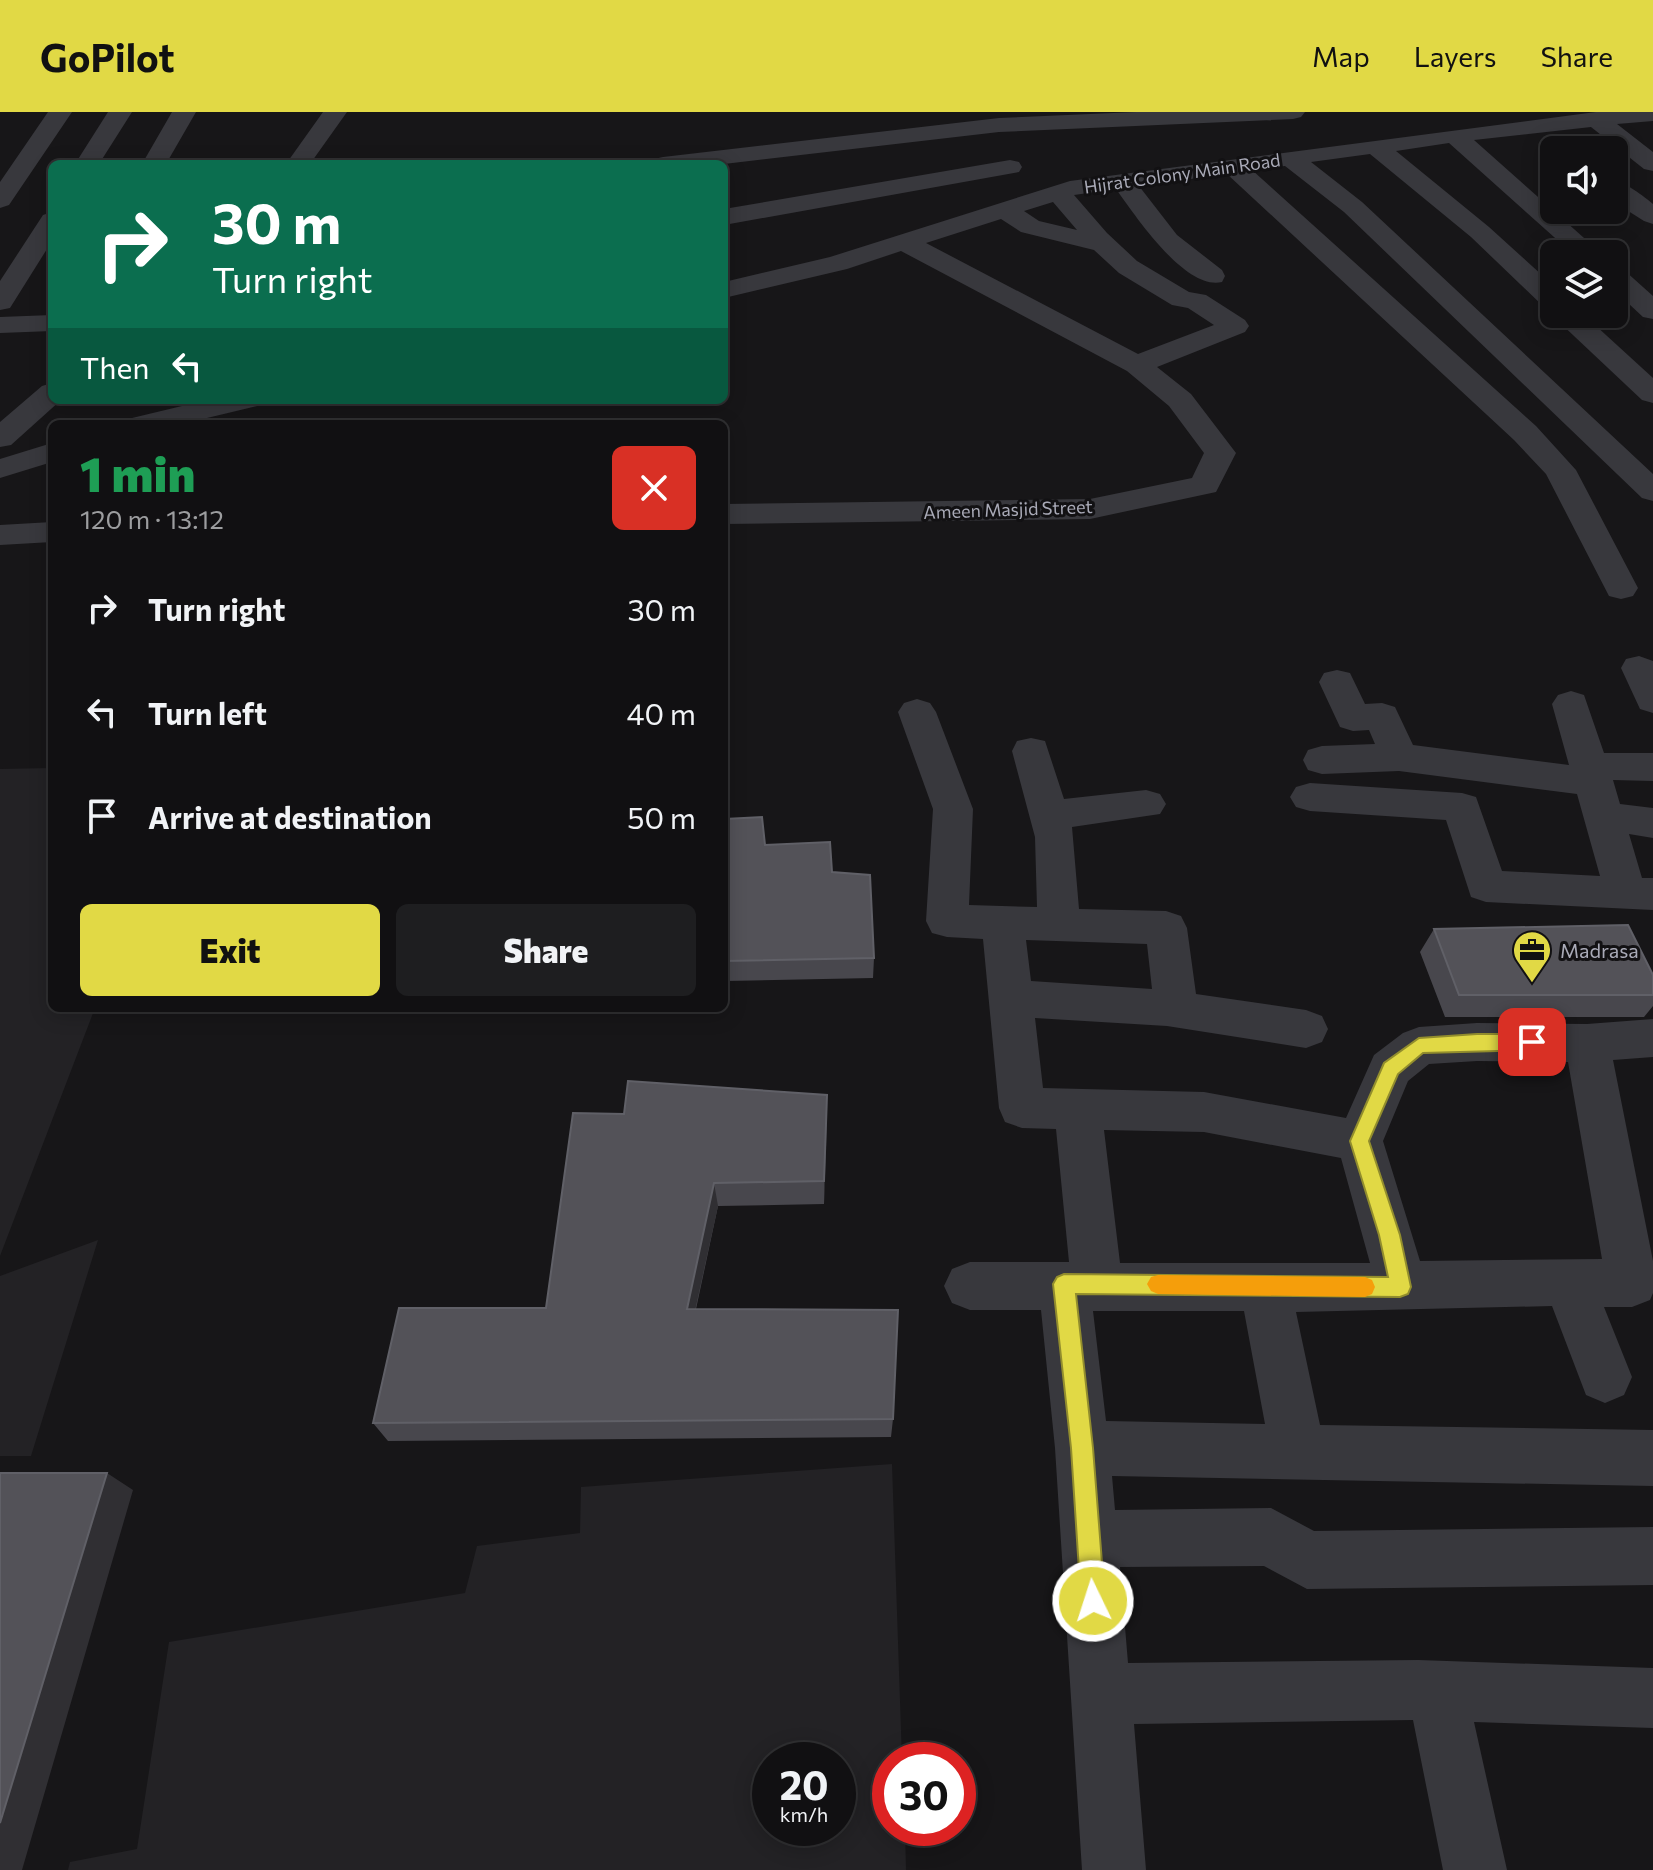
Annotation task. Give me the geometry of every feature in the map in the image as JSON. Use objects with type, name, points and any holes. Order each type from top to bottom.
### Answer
[{"type":"street","points":[[0,200],[60,112]]},
{"type":"street","points":[[90,160],[120,112]]},
{"type":"street","points":[[156,160],[184,112]]},
{"type":"street","points":[[301,160],[335,112]]},
{"type":"street","points":[[697,160],[999,125],[1293,112]]},
{"type":"street","points":[[1641,115],[1653,133]]},
{"type":"street","name":"Hijrat Colony Main Road","points":[[728,289],[838,263],[1058,192],[1455,136],[1567,132],[1596,119],[1641,115]]},
{"type":"street","points":[[1596,119],[1653,164]]},
{"type":"street","points":[[1455,136],[1573,240]]},
{"type":"street","points":[[1375,146],[1480,232],[1540,288]]},
{"type":"street","points":[[1290,158],[1353,207],[1653,491]]},
{"type":"street","points":[[1233,166],[1525,433],[1560,470],[1621,588]]},
{"type":"street","points":[[728,216],[1010,167]]},
{"type":"street","points":[[1122,181],[1168,241],[1212,276]]},
{"type":"street","points":[[1058,192],[1128,267],[1182,299],[1196,301],[1235,326],[1137,365]]},
{"type":"street","points":[[1628,200],[1653,216]]},
{"type":"street","points":[[1004,209],[1028,225],[1104,244]]},
{"type":"street","points":[[977,243],[1028,225]]},
{"type":"street","points":[[0,302],[48,226]]},
{"type":"street","name":"Ameen Masjid Street","points":[[728,514],[1090,509],[1205,485],[1220,453],[1180,400],[1137,365],[904,242]]},
{"type":"street","points":[[1628,289],[1653,311]]},
{"type":"street","points":[[0,325],[48,323]]},
{"type":"street","points":[[1582,328],[1653,394]]},
{"type":"street","points":[[0,438],[48,396]]},
{"type":"street","points":[[151,420],[174,408],[210,404]]},
{"type":"street","points":[[0,469],[48,453]]},
{"type":"street","points":[[0,535],[48,532]]},
{"type":"street","points":[[1337,682],[1353,718],[1382,716],[1399,757]]},
{"type":"street","points":[[1571,704],[1596,788],[1624,903],[1486,886],[1462,807],[1316,778],[1399,757],[1596,788],[1653,823]]},
{"type":"street","points":[[917,712],[953,809],[947,921],[1166,928],[1176,1009]]},
{"type":"street","points":[[1031,751],[1055,837],[1059,924]]},
{"type":"street","points":[[1596,788],[1653,767]]},
{"type":"street","points":[[1049,815],[1146,804]]},
{"type":"street","points":[[1003,923],[1022,1108],[1078,1112],[1204,1112],[1359,1141]]},
{"type":"street","points":[[1010,998],[1176,1009],[1306,1029]]},
{"type":"street","points":[[1400,1287],[1389,1235],[1359,1141],[1390,1069],[1419,1046],[1477,1042],[1587,1043],[1653,1038]]},
{"type":"street","points":[[970,1286],[1400,1287],[1515,1282],[1570,1285],[1642,1283],[1587,1043]]},
{"type":"street","points":[[1078,1112],[1082,1448],[1114,1870]]},
{"type":"street","points":[[1265,1285],[1298,1452]]},
{"type":"street","points":[[1570,1285],[1605,1377]]},
{"type":"street","points":[[1082,1448],[1653,1458]]},
{"type":"street","points":[[1088,1539],[1271,1537],[1307,1560],[1653,1556]]},
{"type":"street","points":[[1100,1694],[1437,1691],[1653,1698]]},
{"type":"street","points":[[1437,1691],[1475,1870]]},
{"type":"shaded area","points":[[48,768],[48,1012],[93,1012],[0,1256],[0,769]]},
{"type":"shaded area","points":[[98,1240],[31,1456],[0,1456],[0,1276]]},
{"type":"shaded area","points":[[892,1464],[901,1742],[872,1742],[872,1846],[905,1846],[906,1870],[68,1870],[70,1862],[137,1849],[169,1642],[465,1593],[477,1546],[580,1533],[581,1487]]},
{"type":"building","points":[[762,817],[765,845],[830,842],[832,872],[870,875],[874,958],[728,961],[728,819]]},
{"type":"building","points":[[1628,925],[1653,975],[1653,995],[1459,995],[1434,929]]},
{"type":"building","points":[[628,1081],[827,1095],[824,1181],[714,1183],[687,1309],[898,1310],[893,1419],[373,1423],[399,1308],[546,1308],[573,1113],[624,1114]]},
{"type":"building","points":[[0,1473],[107,1473],[0,1823]]},
{"type":"slow traffic","points":[[1158,1284],[1365,1287]]},
{"type":"place","name":"Madrasa","points":[[1532,984]]},
{"type":"route","points":[[1093,1601],[1082,1448],[1064,1284],[1400,1287],[1389,1235],[1359,1141],[1390,1069],[1419,1046],[1532,1042]]}]
